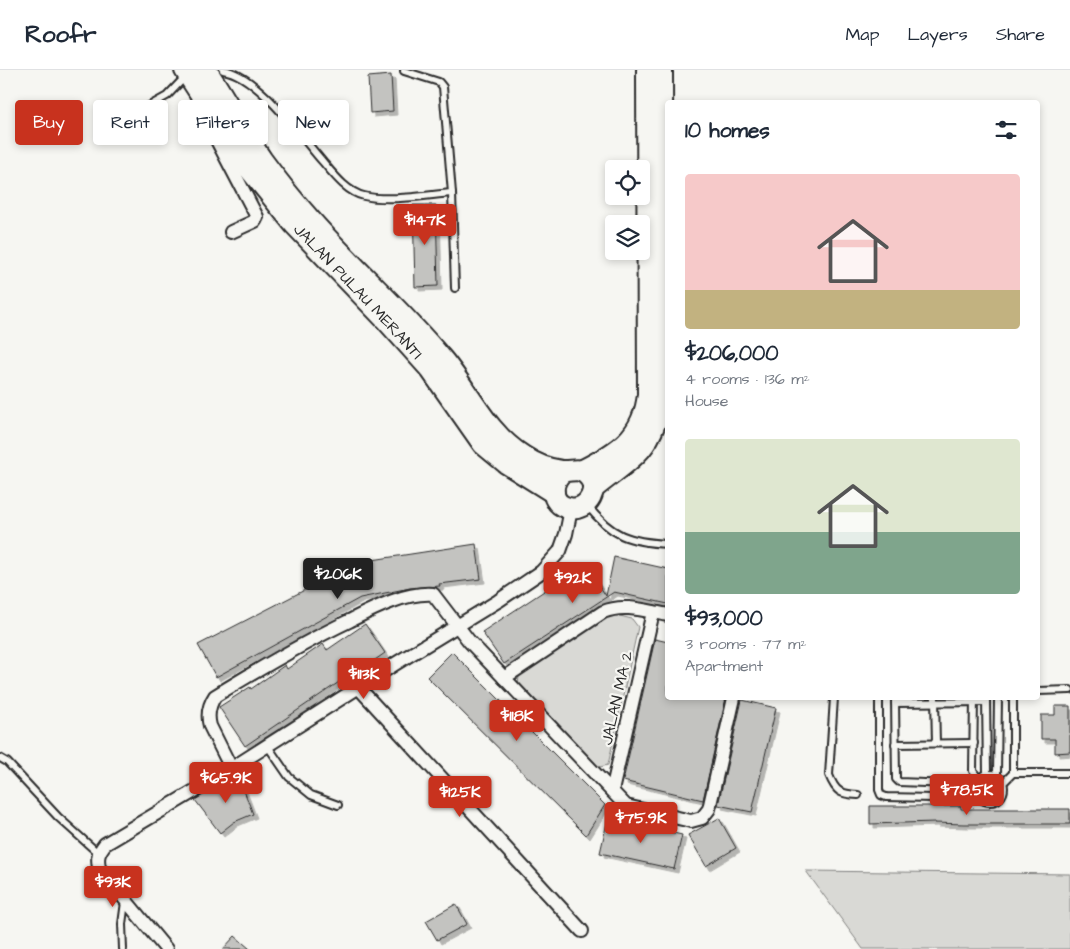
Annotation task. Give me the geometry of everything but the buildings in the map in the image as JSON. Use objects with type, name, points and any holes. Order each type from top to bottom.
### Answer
[{"type":"main road","points":[[647,70],[648,394],[646,411],[635,434],[608,458],[560,474],[554,483],[554,493],[560,504],[583,501],[638,453],[652,432],[660,412],[663,394],[662,70]]},
{"type":"main road","name":"JALAN PULAU MERANTI","points":[[205,71],[262,160],[307,216],[397,309],[442,359],[494,433],[536,465],[573,471]]},
{"type":"main road","name":"JALAN PULAU MERANTI","points":[[205,71],[203,98],[247,166],[288,217],[387,320],[431,370],[483,444],[506,463],[554,493]]},
{"type":"main road","points":[[573,471],[590,478],[583,501]]},
{"type":"street","points":[[203,98],[210,127],[257,217],[255,221],[231,232]]},
{"type":"street","points":[[166,949],[99,868],[98,853],[105,844],[231,768],[541,572],[553,561],[560,551],[566,534],[583,501]]},
{"type":"street","points":[[231,768],[208,719],[210,702],[215,696],[303,643],[388,603],[422,594],[433,594],[456,627],[626,806],[691,821],[702,818],[709,809],[734,700]]},
{"type":"street","points":[[504,678],[603,612],[621,606],[665,614]]},
{"type":"street","name":"JALAN MA 2","points":[[612,791],[653,612]]},
{"type":"street","points":[[358,687],[582,931]]},
{"type":"lane","points":[[160,100],[205,71],[230,71],[249,80],[265,96],[346,188],[363,196],[389,198],[452,193]]},
{"type":"lane","points":[[404,71],[439,82],[443,87],[452,193],[455,288]]},
{"type":"lane","points":[[583,501],[609,529],[625,537],[644,542],[665,544]]},
{"type":"lane","points":[[1040,691],[1070,690]]},
{"type":"lane","points":[[834,700],[829,775],[833,786],[842,794],[858,795]]},
{"type":"lane","points":[[879,700],[879,790],[881,795],[886,797],[982,799],[989,802],[996,801],[1002,796],[1005,789],[1004,782],[997,775],[988,774],[977,782],[899,782],[896,779],[895,700],[986,700],[988,774]]},
{"type":"lane","points":[[935,700],[936,743]]},
{"type":"lane","points":[[974,700],[974,771],[977,793],[982,799]]},
{"type":"lane","points":[[997,775],[998,700]]},
{"type":"lane","points":[[1004,782],[1013,773],[1013,700]]},
{"type":"lane","points":[[895,744],[974,743]]},
{"type":"lane","points":[[267,745],[289,778],[311,795],[338,805]]},
{"type":"lane","points":[[0,758],[7,762],[58,817],[98,853]]},
{"type":"lane","points":[[1013,773],[1070,773]]},
{"type":"lane","points":[[123,949],[122,924],[125,900]]},
{"type":"shaded area","points":[[612,614],[632,619],[638,627],[608,765],[596,768],[518,687],[519,675]]},
{"type":"shaded area","points":[[806,871],[1070,874],[1070,949],[863,949]]}]
